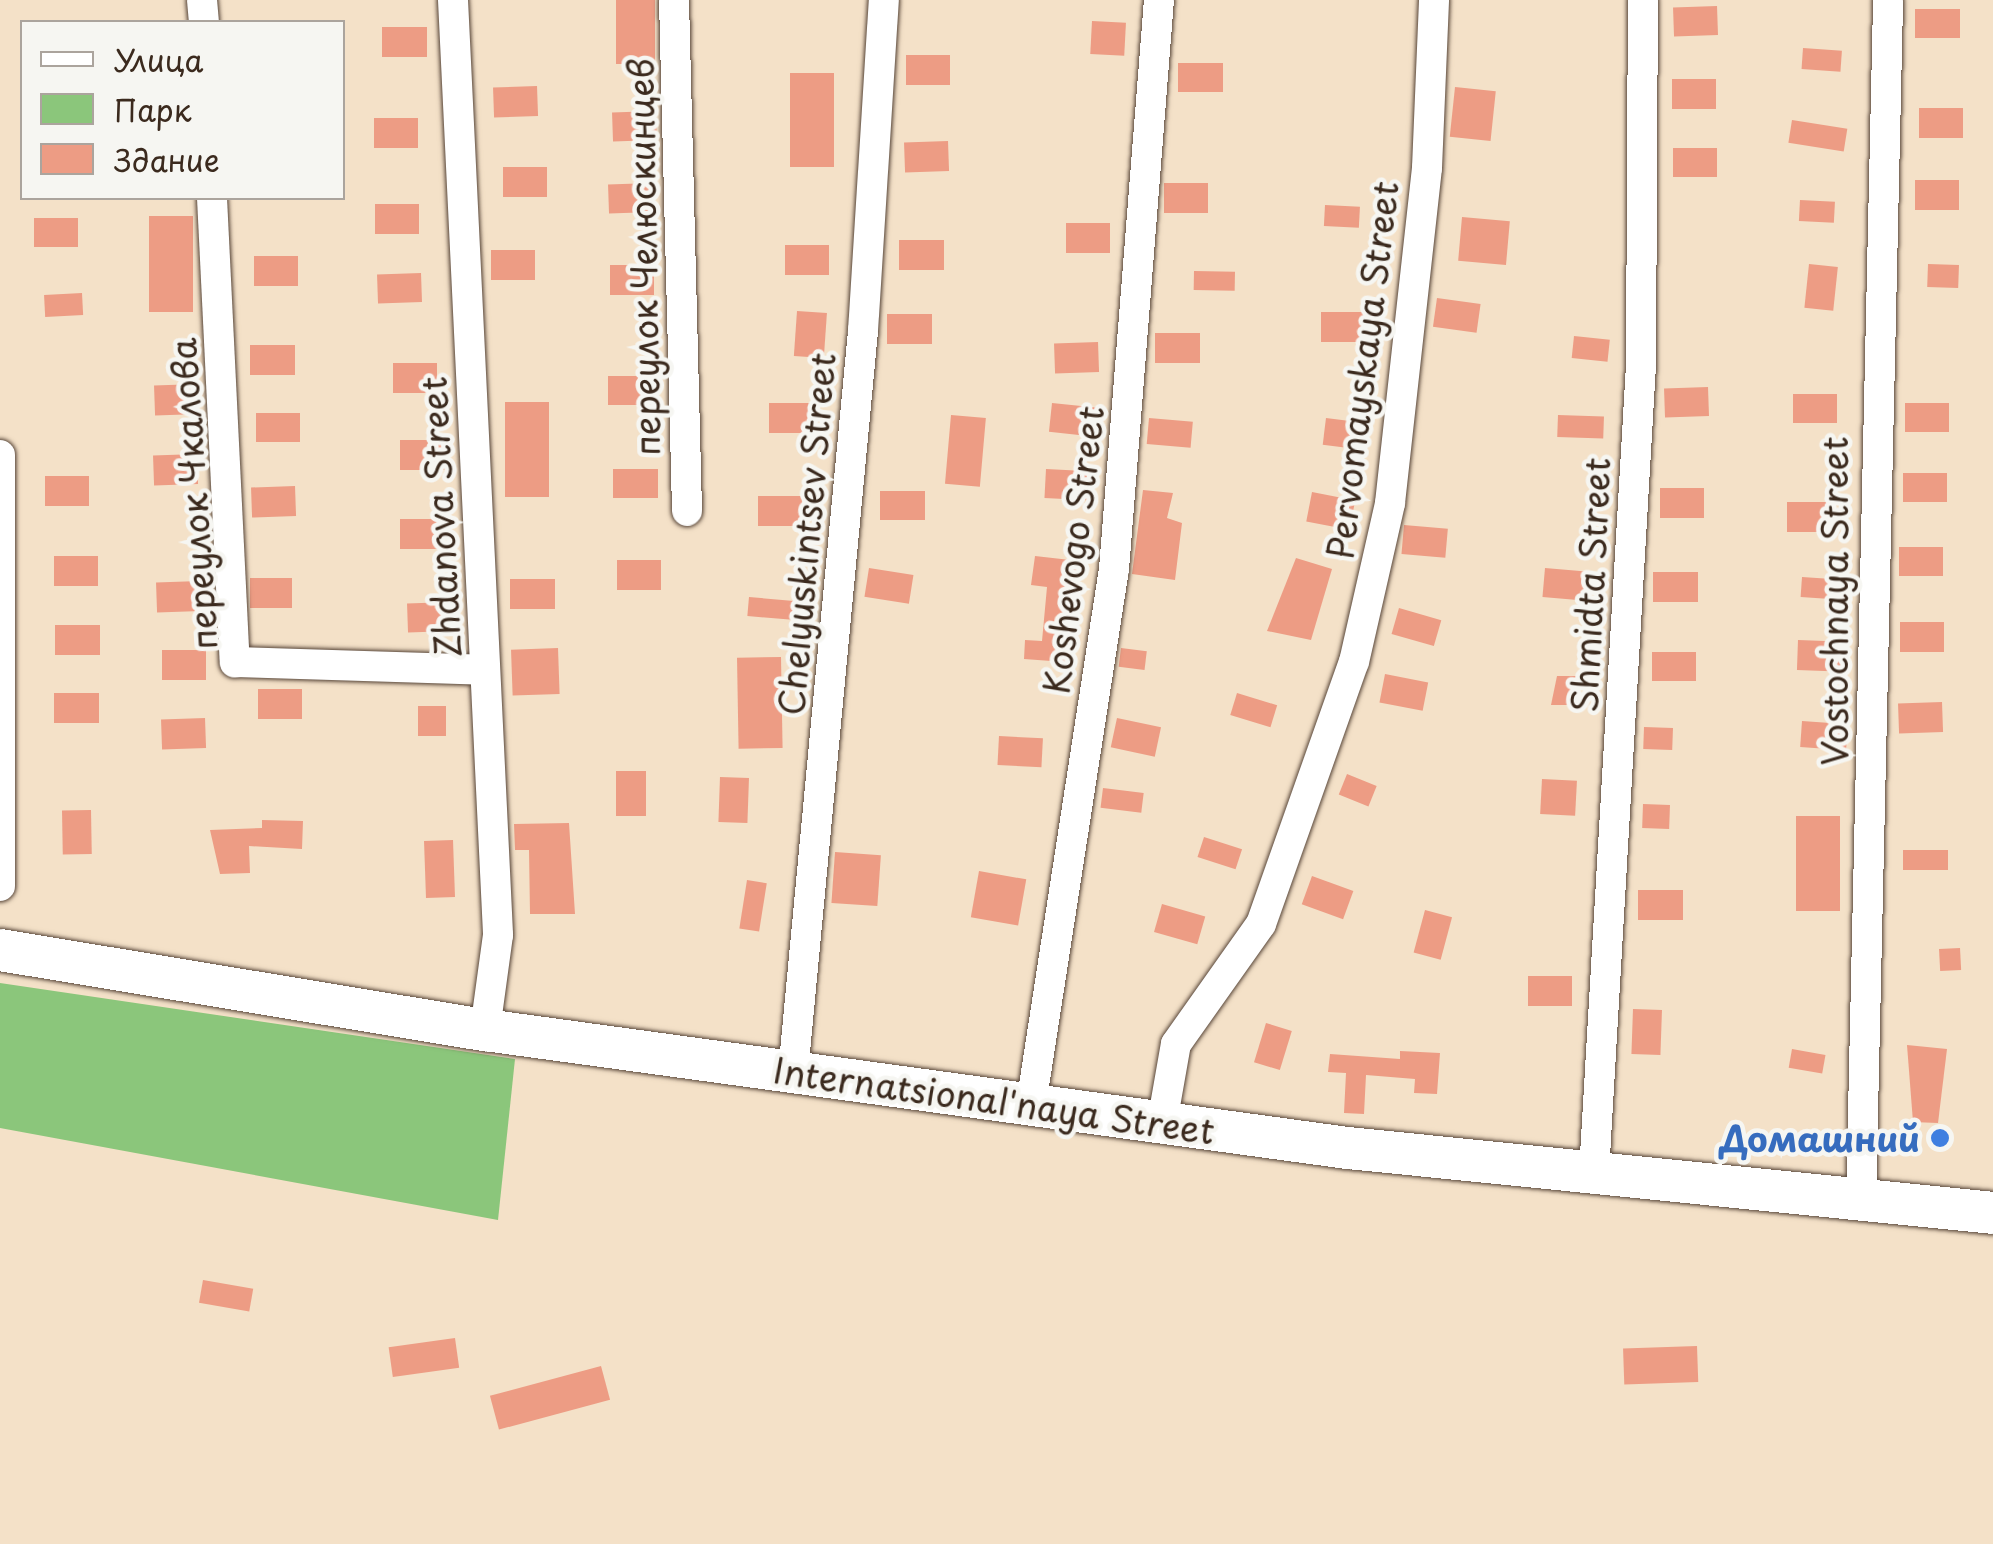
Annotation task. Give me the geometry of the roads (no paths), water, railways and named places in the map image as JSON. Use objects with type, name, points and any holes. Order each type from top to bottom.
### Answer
[{"type":"street","name":"Zhdanova Street","points":[[454,0],[498,935],[486,1030]]},
{"type":"street","name":"переулок Челюскинцев","points":[[674,0],[687,511]]},
{"type":"street","name":"Chelyuskintsev Street","points":[[793,1073],[863,331],[884,0]]},
{"type":"street","name":"Koshevogo Street","points":[[1032,1105],[1114,569],[1159,0]]},
{"type":"street","name":"Pervomayskaya Street","points":[[1162,1123],[1176,1044],[1261,924],[1354,662],[1390,503],[1427,168],[1434,0]]},
{"type":"street","name":"Shmidta Street","points":[[1594,1174],[1641,365],[1644,0]]},
{"type":"street","name":"Vostochnaya Street","points":[[1862,1203],[1888,0]]},
{"type":"street","name":"переулок Чкалова","points":[[212,200],[235,662],[485,670]]},
{"type":"street","points":[[0,455],[0,886]]},
{"type":"street","name":"Internatsional'naya Street","points":[[0,950],[486,1030],[1162,1123],[1594,1174],[1993,1213]]},
{"type":"place","name":"Домашний","points":[[1940,1138]]}]
